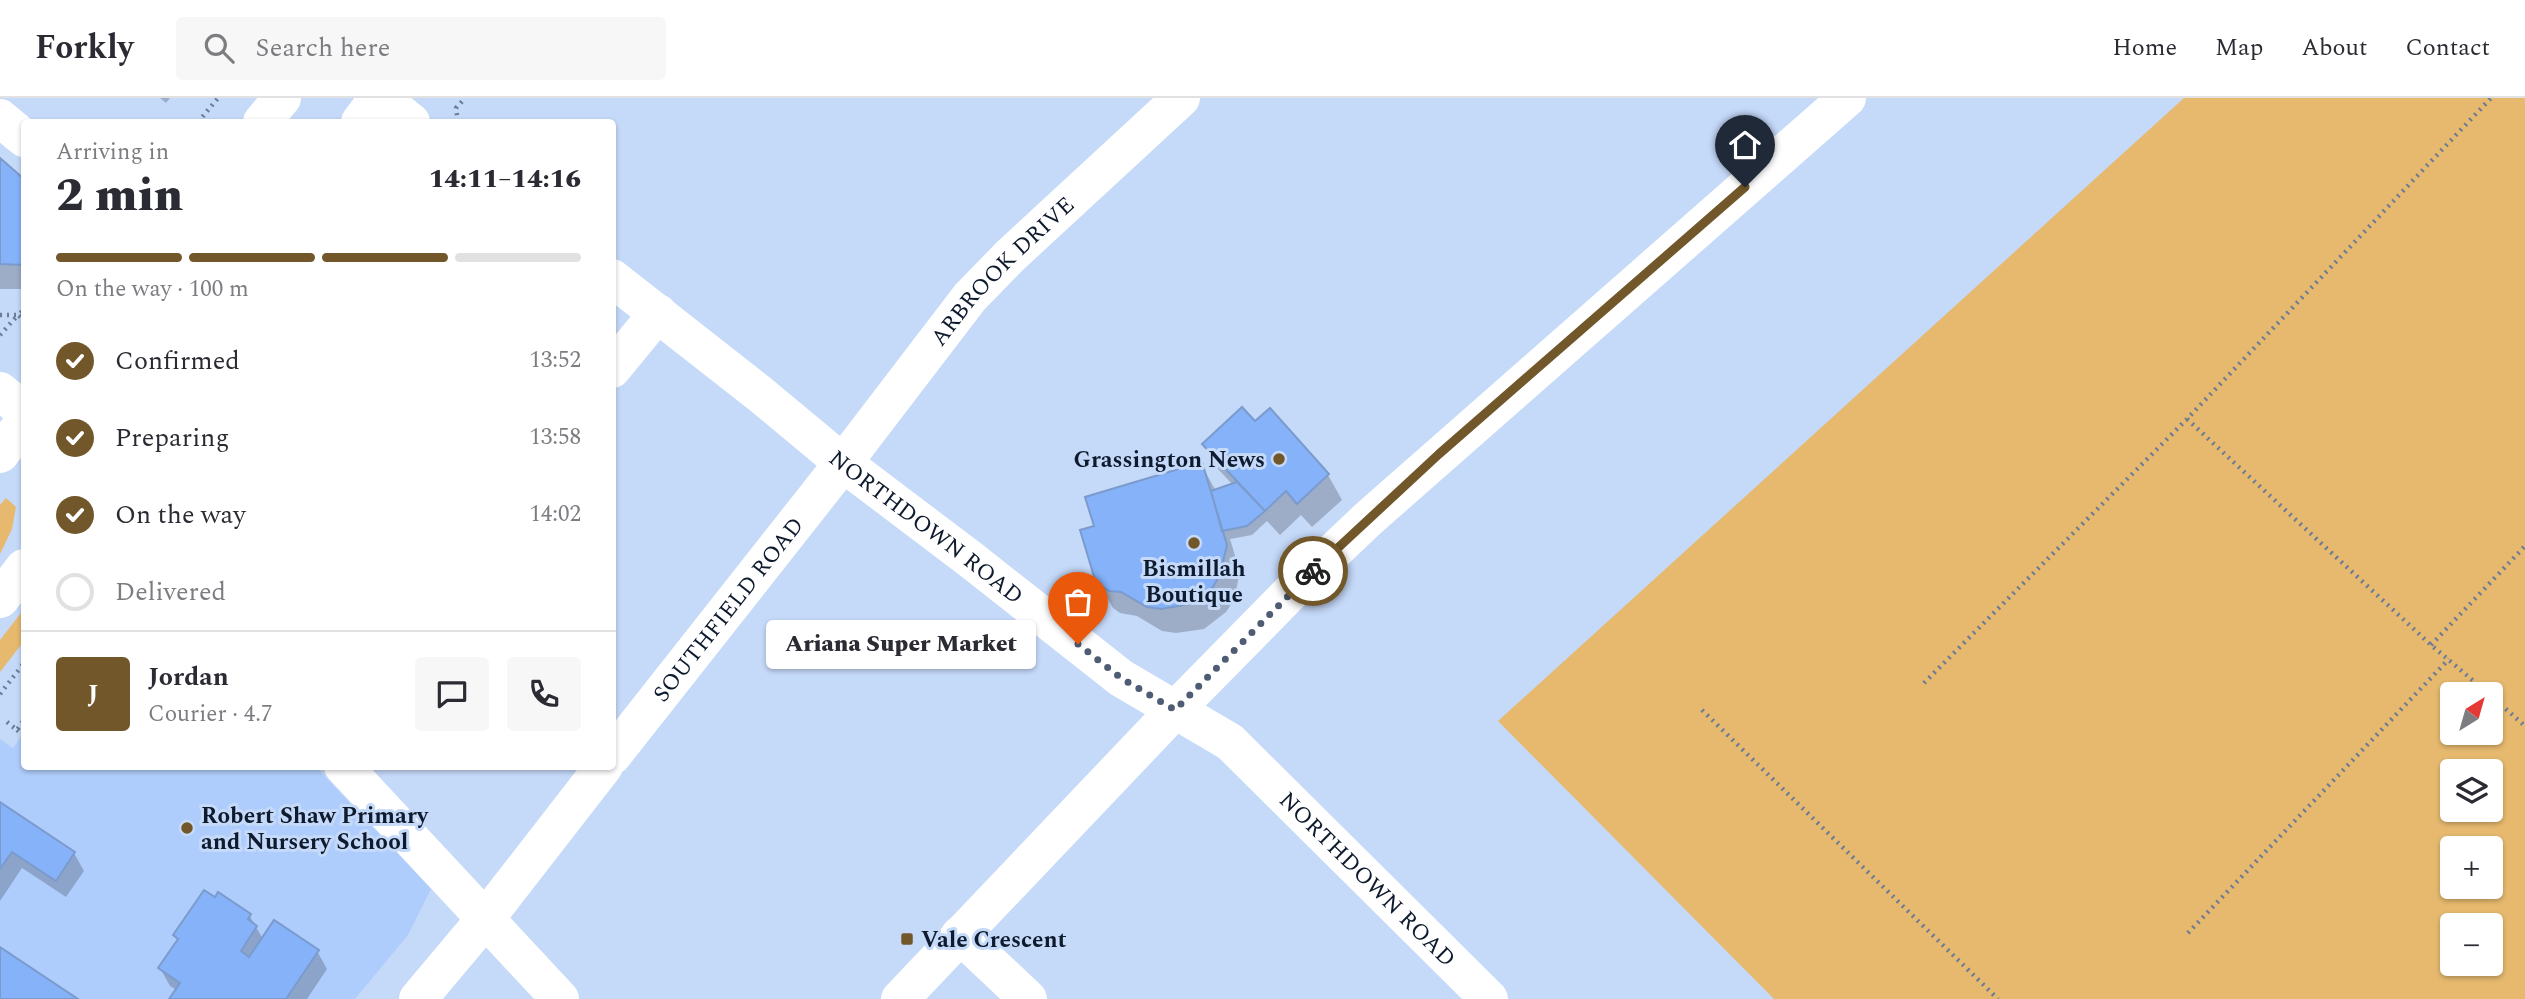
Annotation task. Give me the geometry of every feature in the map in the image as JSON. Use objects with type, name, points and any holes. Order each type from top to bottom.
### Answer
[{"type":"main road","points":[[264,119],[282,98]]},
{"type":"main road","points":[[362,119],[380,98],[407,119]]},
{"type":"main road","name":"ARBROOK DRIVE","points":[[843,463],[970,297],[1010,256],[1181,98]]},
{"type":"main road","points":[[900,999],[1289,594],[1369,518],[1847,98]]},
{"type":"main road","points":[[0,118],[21,136]]},
{"type":"main road","name":"NORTHDOWN ROAD","points":[[616,281],[843,463],[1121,678],[1230,742],[1489,999]]},
{"type":"main road","points":[[616,364],[658,313]]},
{"type":"main road","points":[[0,391],[21,408]]},
{"type":"main road","points":[[21,426],[0,454],[21,459]]},
{"type":"main road","name":"SOUTHFIELD ROAD","points":[[616,751],[843,463]]},
{"type":"main road","points":[[0,599],[21,572]]},
{"type":"main road","points":[[347,770],[560,999]]},
{"type":"main road","points":[[418,999],[486,918],[601,770]]},
{"type":"main road","points":[[960,935],[1028,999]]},
{"type":"path","points":[[200,119],[218,98]]},
{"type":"path","points":[[458,119],[456,108],[465,98]]},
{"type":"path","points":[[1924,683],[2187,419],[2491,98]]},
{"type":"path","points":[[0,335],[21,312]]},
{"type":"path","points":[[0,315],[18,315],[21,318]]},
{"type":"path","points":[[2187,419],[2431,645],[2475,682]]},
{"type":"path","points":[[2431,645],[2525,546]]},
{"type":"path","points":[[2188,933],[2449,659]]},
{"type":"path","points":[[0,694],[21,667]]},
{"type":"path","points":[[2503,707],[2525,726]]},
{"type":"path","points":[[1702,710],[1997,999]]},
{"type":"path","points":[[8,722],[21,733]]},
{"type":"path","points":[[17,730],[21,724]]},
{"type":"shaded area","points":[[2184,98],[2525,98],[2525,999],[1774,999],[1498,721]]},
{"type":"shaded area","points":[[6,498],[16,507],[12,529],[0,554],[0,505]]},
{"type":"shaded area","points":[[21,613],[21,645],[0,672],[0,640]]},
{"type":"shaded area","name":"Robert Shaw Primary and Nursery School","points":[[21,736],[21,770],[319,770],[431,889],[408,935],[355,999],[0,999],[0,739],[13,748]]},
{"type":"building","points":[[0,158],[21,176],[21,265],[0,264]]},
{"type":"building","points":[[1242,407],[1255,421],[1270,408],[1329,474],[1297,504],[1286,491],[1265,511],[1202,444]]},
{"type":"building","points":[[1202,462],[1227,545],[1220,574],[1213,587],[1189,604],[1161,609],[1147,607],[1121,592],[1109,591],[1096,583],[1080,530],[1094,526],[1085,497]]},
{"type":"building","points":[[1237,482],[1265,511],[1247,526],[1222,531],[1211,491]]},
{"type":"building","points":[[0,802],[75,852],[56,881],[12,852],[0,869]]},
{"type":"building","points":[[204,890],[215,897],[218,892],[251,914],[248,919],[257,926],[241,951],[249,957],[274,920],[319,950],[286,999],[169,999],[180,983],[158,968],[178,939],[173,935]]},
{"type":"building","points":[[0,947],[78,999],[0,999]]},
{"type":"way so far","points":[[1078,644],[1121,678],[1175,710],[1313,571]]},
{"type":"place","name":"Grassington News","points":[[1279,459]]},
{"type":"place","name":"Bismillah Boutique","points":[[1194,543]]},
{"type":"place","name":"Ariana Super Market","points":[[1078,644]]},
{"type":"place","name":"Robert Shaw Primary and Nursery School","points":[[187,828]]},
{"type":"place","name":"Vale Crescent","points":[[907,939]]},
{"type":"route","points":[[1313,571],[1439,454],[1745,187]]}]
